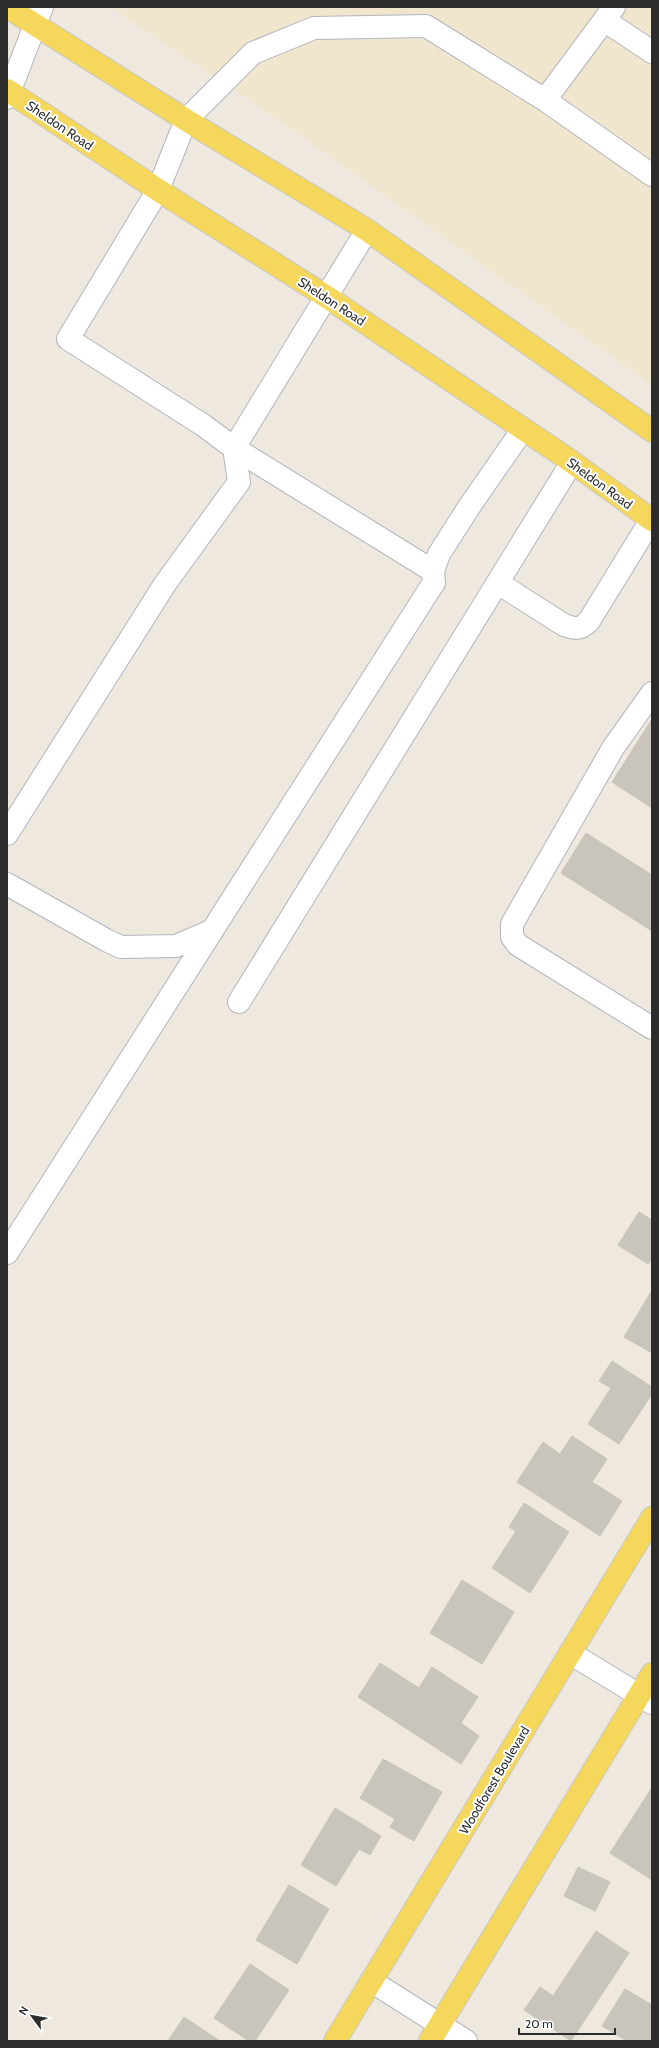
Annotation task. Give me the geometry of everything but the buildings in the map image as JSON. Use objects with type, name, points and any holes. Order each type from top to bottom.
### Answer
[{"type":"main road","points":[[7,7],[38,16],[186,120],[367,230],[652,431]]},
{"type":"main road","name":"Sheldon Road","points":[[8,93],[327,297],[572,462],[652,520]]},
{"type":"main road","name":"Woodforest Boulevard","points":[[335,2041],[652,1518]]},
{"type":"main road","points":[[435,2033],[646,1699],[652,1674]]},
{"type":"street","points":[[545,100],[609,13],[652,52]]},
{"type":"street","points":[[8,93],[38,16]]},
{"type":"street","points":[[433,572],[234,448],[203,425],[68,339],[158,190],[186,120],[253,53],[314,28],[426,26],[545,100],[652,175]]},
{"type":"street","points":[[7,834],[165,584],[239,482],[234,448],[367,230]]},
{"type":"street","points":[[7,1253],[432,587],[434,583],[433,572],[439,554],[469,506],[523,429]]},
{"type":"street","points":[[239,1002],[572,462]]},
{"type":"street","points":[[498,583],[564,626],[575,629],[582,628],[589,621],[652,520]]},
{"type":"street","points":[[652,693],[613,748],[512,924],[512,937],[518,945],[652,1028]]},
{"type":"street","points":[[7,884],[121,947],[176,946],[213,930]]},
{"type":"street","points":[[570,1653],[646,1699]]},
{"type":"street","points":[[371,1981],[435,2033],[466,2041]]},
{"type":"shaded area","points":[[111,7],[652,7],[652,385],[291,129]]}]
